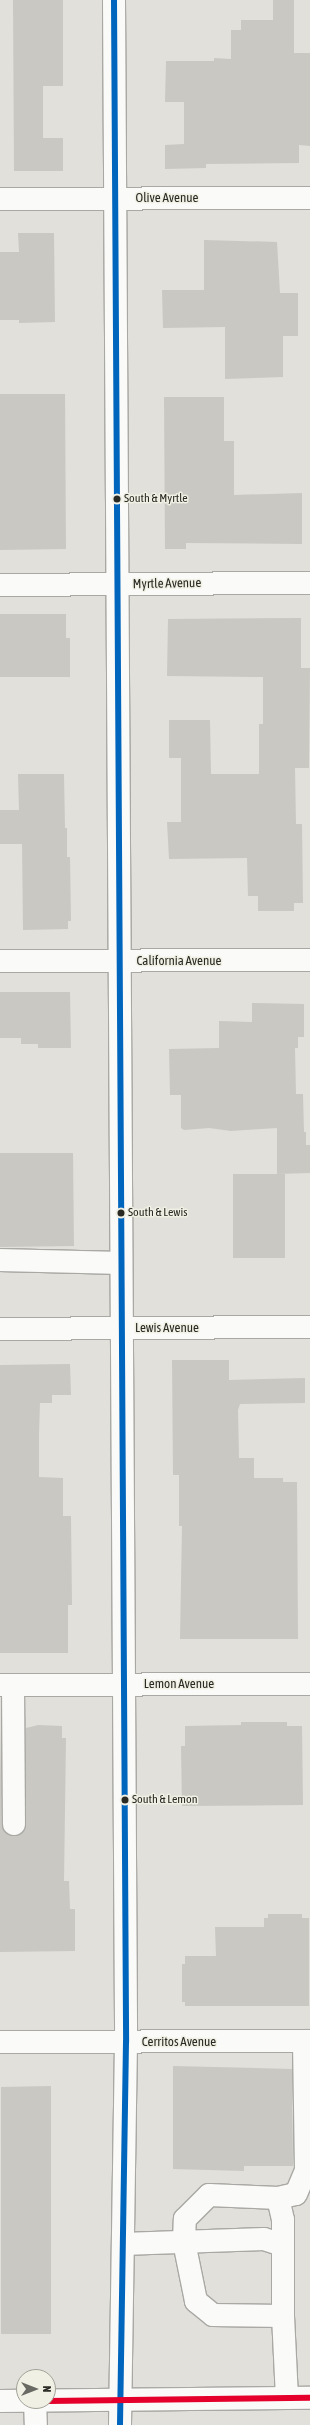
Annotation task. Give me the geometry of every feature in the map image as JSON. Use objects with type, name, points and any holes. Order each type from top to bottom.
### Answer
[{"type":"main road","points":[[114,0],[116,585],[120,961],[126,2042],[120,2425]]},
{"type":"main road","name":"Olive Avenue","points":[[0,199],[310,198]]},
{"type":"main road","name":"Myrtle Avenue","points":[[0,585],[310,583]]},
{"type":"main road","name":"California Avenue","points":[[0,961],[310,960]]},
{"type":"main road","points":[[0,1260],[121,1263]]},
{"type":"main road","name":"Lewis Avenue","points":[[0,1329],[310,1327]]},
{"type":"main road","name":"Lemon Avenue","points":[[6,1685],[310,1684]]},
{"type":"main road","points":[[6,1685],[14,1824]]},
{"type":"main road","points":[[283,2316],[213,2315],[196,2301],[184,2242],[185,2219],[209,2195],[278,2198],[296,2194],[306,2170],[307,2041]]},
{"type":"main road","name":"Cerritos Avenue","points":[[0,2042],[307,2041]]},
{"type":"main road","points":[[278,2198],[283,2220],[283,2316],[287,2398]]},
{"type":"main road","points":[[123,2244],[264,2240],[283,2245]]},
{"type":"main road","points":[[56,2401],[310,2398]]},
{"type":"main road","points":[[0,2401],[16,2401]]},
{"type":"main road","points":[[35,2409],[36,2425]]},
{"type":"building","points":[[13,0],[63,0],[63,86],[43,86],[43,138],[63,138],[63,171],[14,171]]},
{"type":"building","points":[[273,0],[294,0],[294,53],[310,53],[310,146],[299,145],[299,163],[206,164],[206,168],[165,169],[165,145],[184,144],[184,102],[165,102],[166,61],[214,61],[214,58],[231,59],[231,30],[241,30],[241,20],[273,20]]},
{"type":"building","points":[[18,233],[54,233],[55,322],[19,323],[19,320],[0,320],[0,252],[19,252]]},
{"type":"building","points":[[204,240],[277,242],[280,293],[298,293],[298,336],[283,336],[283,377],[225,379],[225,327],[163,328],[162,290],[204,290]]},
{"type":"building","points":[[0,394],[65,394],[66,549],[0,550]]},
{"type":"building","points":[[164,397],[224,397],[224,441],[234,441],[234,495],[302,493],[302,544],[186,543],[186,549],[165,549]]},
{"type":"building","points":[[0,614],[66,614],[66,638],[70,638],[70,677],[0,677]]},
{"type":"building","points":[[301,618],[301,668],[310,668],[309,768],[295,768],[296,824],[302,824],[303,903],[294,903],[294,911],[258,911],[258,896],[248,896],[247,858],[169,859],[167,822],[181,822],[181,758],[169,758],[169,720],[210,720],[211,774],[259,774],[259,724],[263,724],[263,677],[167,676],[168,619]]},
{"type":"building","points":[[18,774],[64,774],[67,857],[70,857],[71,921],[68,921],[68,929],[23,930],[22,844],[0,844],[0,810],[19,810]]},
{"type":"building","points":[[0,992],[70,992],[71,1048],[38,1048],[38,1044],[21,1044],[21,1038],[0,1038]]},
{"type":"building","points":[[252,1003],[304,1004],[304,1037],[298,1037],[298,1048],[295,1048],[296,1094],[303,1094],[304,1132],[306,1132],[306,1145],[310,1145],[310,1173],[277,1174],[277,1128],[231,1131],[209,1128],[184,1130],[181,1128],[181,1095],[170,1095],[169,1049],[219,1048],[219,1021],[252,1022]]},
{"type":"building","points":[[0,1153],[73,1153],[74,1246],[0,1247]]},
{"type":"building","points":[[233,1174],[285,1174],[285,1258],[233,1258]]},
{"type":"building","points":[[172,1360],[229,1360],[229,1380],[305,1378],[305,1403],[240,1404],[238,1410],[239,1458],[254,1458],[254,1478],[283,1478],[283,1482],[297,1482],[298,1639],[180,1639],[182,1526],[179,1526],[179,1475],[173,1475]]},
{"type":"building","points":[[70,1364],[71,1395],[52,1395],[52,1403],[40,1403],[39,1434],[39,1477],[63,1478],[63,1516],[71,1516],[72,1605],[68,1605],[68,1653],[0,1653],[0,1365]]},
{"type":"building","points":[[241,1722],[287,1722],[287,1726],[302,1726],[303,1805],[182,1806],[181,1746],[185,1746],[185,1726],[241,1725]]},
{"type":"building","points":[[38,1725],[62,1726],[62,1738],[66,1738],[64,1881],[69,1881],[70,1909],[75,1909],[75,1951],[0,1952],[0,1728],[2,1824],[8,1835],[14,1836],[25,1830],[26,1824],[26,1728]]},
{"type":"building","points":[[268,1914],[302,1914],[302,1918],[309,1918],[309,2006],[185,2006],[185,2002],[182,2002],[182,1964],[185,1964],[185,1956],[216,1956],[215,1927],[264,1927],[264,1918],[268,1918]]},
{"type":"building","points":[[173,2066],[292,2069],[293,2166],[244,2166],[244,2171],[173,2169]]},
{"type":"building","points":[[51,2086],[51,2334],[1,2334],[1,2087]]},
{"type":"transit line","points":[[114,0],[126,2042],[120,2425]]},
{"type":"transit line","points":[[56,2401],[310,2398]]},
{"type":"place","name":"South & Myrtle","points":[[117,499]]},
{"type":"place","name":"South & Lewis","points":[[121,1213]]},
{"type":"place","name":"South & Lemon","points":[[125,1800]]}]
